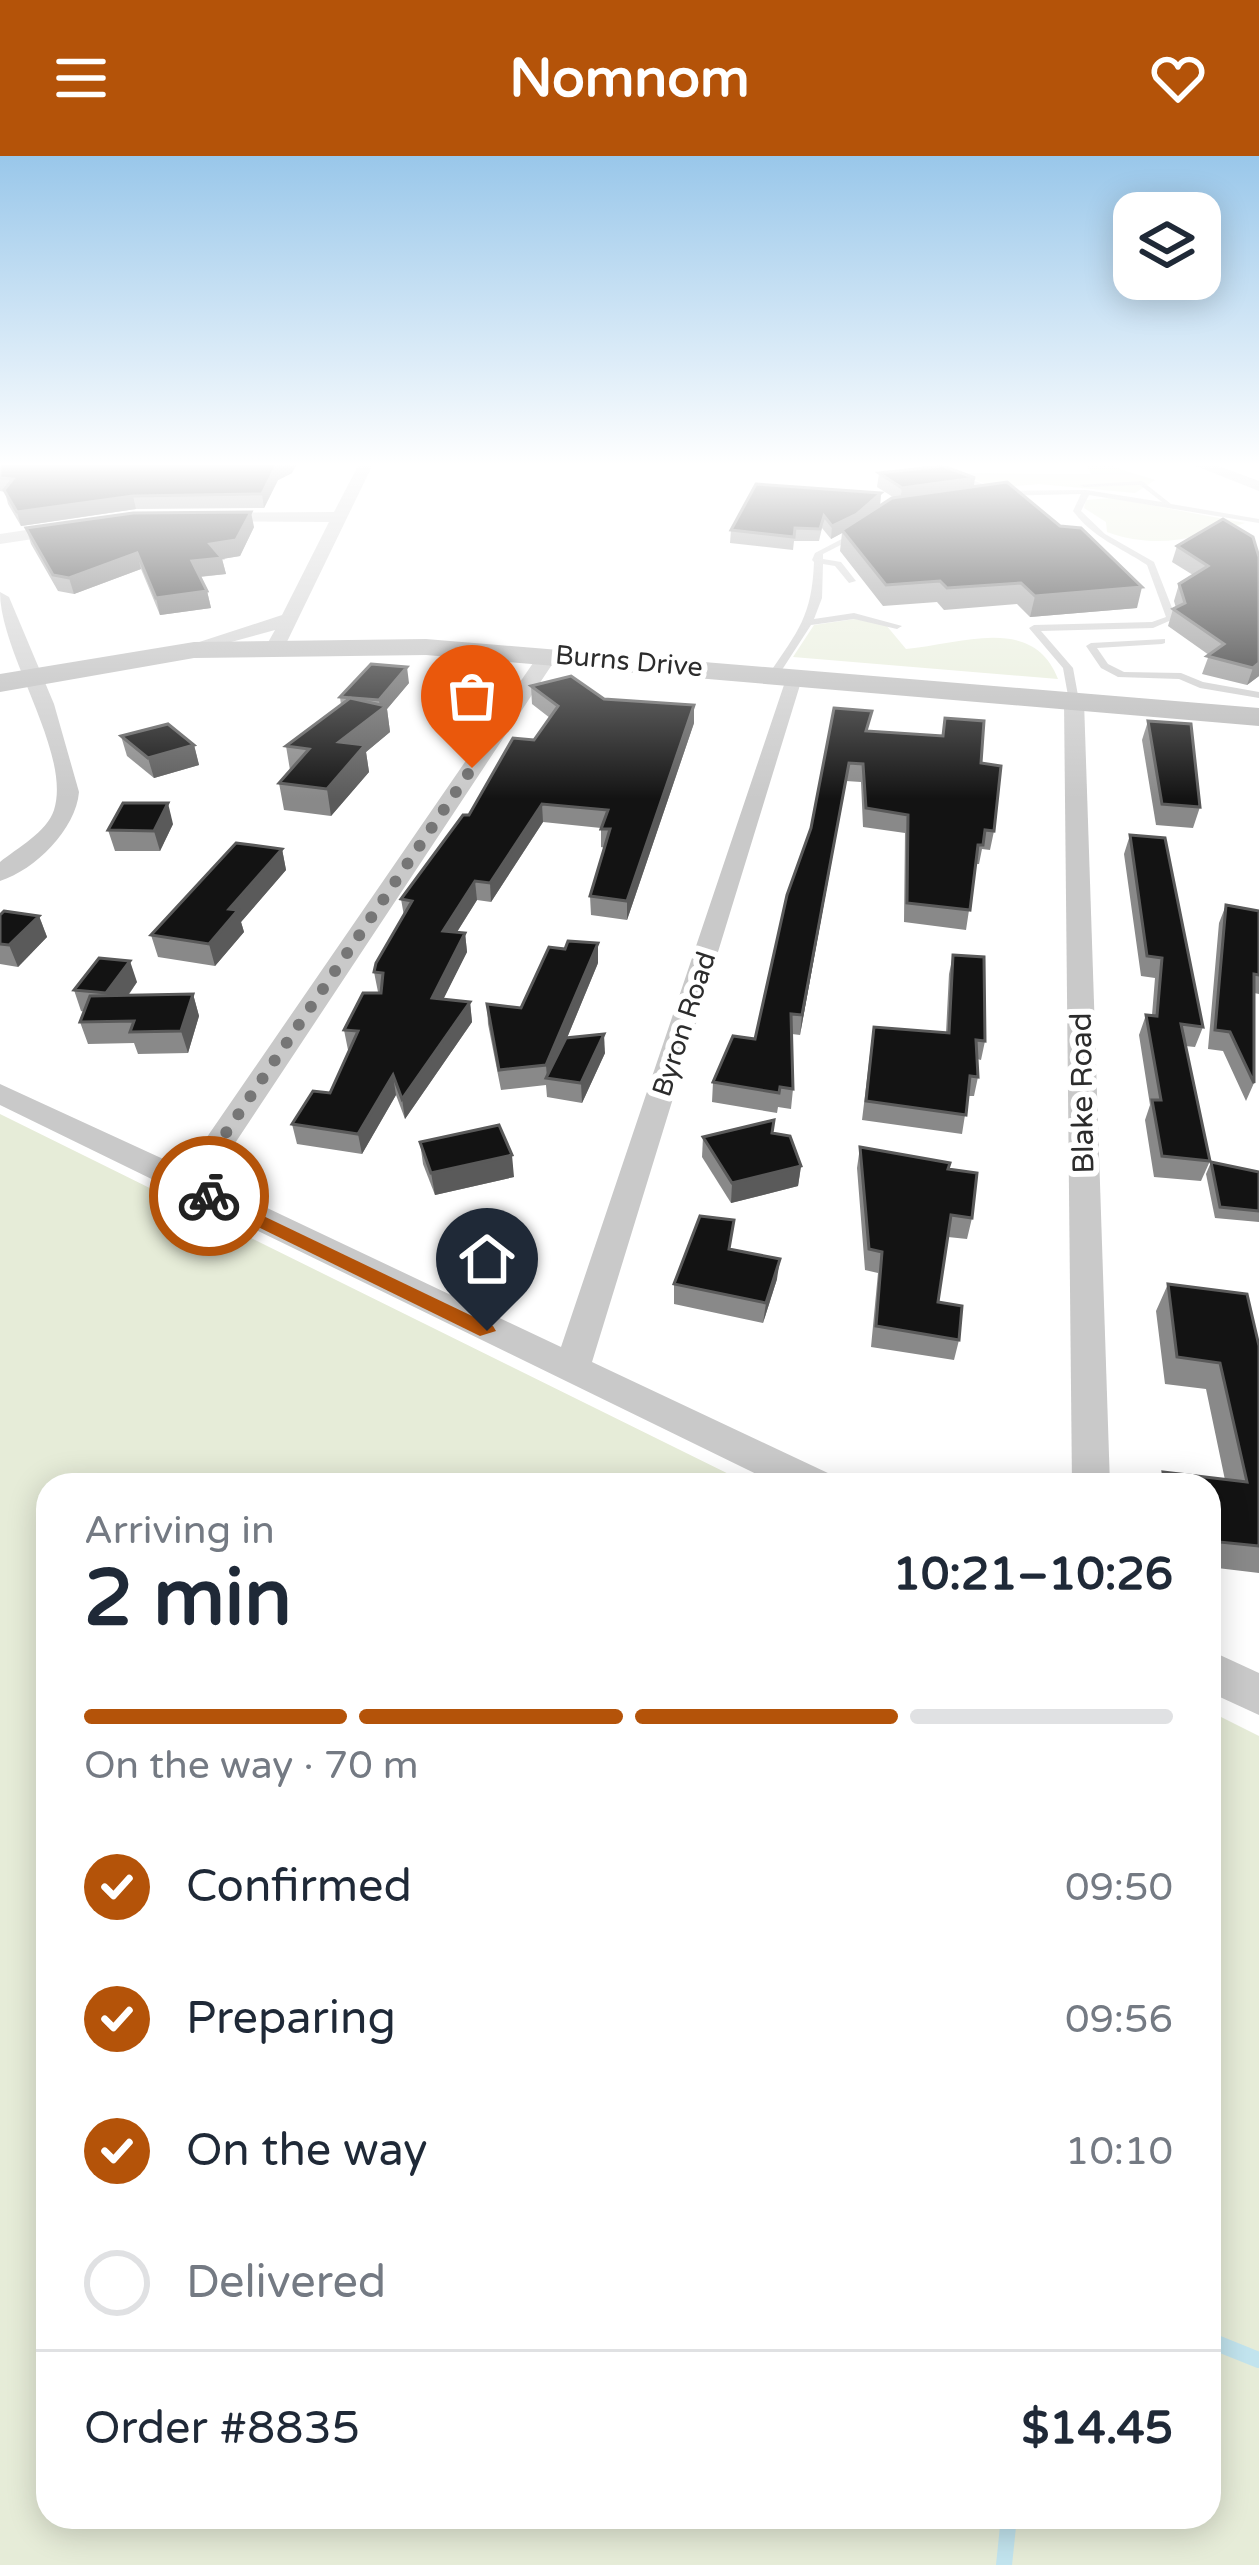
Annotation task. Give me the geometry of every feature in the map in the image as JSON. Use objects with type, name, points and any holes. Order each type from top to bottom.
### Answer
[{"type":"main road","name":"Burns Drive","points":[[0,683],[194,650],[276,646],[549,654],[1259,716]]},
{"type":"street","points":[[276,646],[312,574]]},
{"type":"street","points":[[0,597],[35,676],[69,796],[57,824],[0,874]]},
{"type":"street","points":[[194,650],[290,619]]},
{"type":"street","points":[[190,1186],[549,654]]},
{"type":"street","name":"Byron Road","points":[[572,1372],[786,675]]},
{"type":"street","name":"Blake Road","points":[[1073,701],[1091,1473]]},
{"type":"street","points":[[0,1094],[790,1473]]},
{"type":"street","points":[[1221,1676],[1259,1695]]},
{"type":"lane","points":[[786,675],[817,598],[816,574]]},
{"type":"lane","points":[[847,574],[852,581]]},
{"type":"lane","points":[[1073,701],[1068,668],[1034,628],[1153,625],[1172,618],[1155,574]]},
{"type":"lane","points":[[808,622],[854,616],[897,626]]},
{"type":"lane","points":[[1153,625],[1181,676]]},
{"type":"lane","points":[[1133,641],[1154,675]]},
{"type":"lane","points":[[1162,641],[1102,642],[1092,650],[1113,672],[1181,676],[1200,686],[1259,695]]},
{"type":"green space","points":[[855,619],[886,625],[906,649],[972,639],[1013,640],[1047,659],[1058,679],[793,657],[814,625]]},
{"type":"green space","points":[[0,1114],[727,1473],[36,1473],[36,2529],[1221,2529],[1221,1717],[1259,1736],[1259,2565],[0,2565]]},
{"type":"building","points":[[146,574],[199,574],[207,591],[156,598]]},
{"type":"building","points":[[878,574],[1129,574],[1142,587],[1035,596],[1021,583],[947,588],[940,581],[886,585]]},
{"type":"building","points":[[1194,574],[1259,574],[1259,663],[1253,668],[1207,656],[1224,644],[1173,609],[1185,603],[1179,584]]},
{"type":"building","points":[[371,664],[407,667],[379,700],[340,697]]},
{"type":"building","points":[[571,676],[604,699],[694,705],[627,901],[590,896],[610,829],[601,829],[608,810],[542,804],[490,883],[475,881],[443,931],[465,933],[432,998],[470,1002],[402,1099],[393,1075],[358,1134],[292,1124],[313,1091],[330,1093],[358,1031],[344,1030],[363,993],[381,993],[383,973],[374,972],[412,901],[401,899],[463,815],[469,815],[513,738],[534,740],[558,706],[531,686]]},
{"type":"building","points":[[350,698],[386,706],[339,742],[365,745],[327,789],[279,783],[309,749],[286,746]]},
{"type":"building","points":[[834,708],[872,711],[866,731],[943,736],[945,718],[984,721],[981,763],[1001,766],[994,831],[985,830],[983,845],[978,845],[970,910],[907,903],[908,815],[866,808],[863,764],[849,763],[802,1015],[791,1014],[793,1089],[780,1087],[779,1093],[713,1082],[733,1036],[755,1039],[787,895],[811,828]]},
{"type":"building","points":[[1148,721],[1191,724],[1200,807],[1162,804]]},
{"type":"building","points":[[168,724],[194,745],[148,758],[121,736]]},
{"type":"building","points":[[123,803],[168,803],[154,831],[108,830]]},
{"type":"building","points":[[1130,835],[1165,838],[1203,1027],[1181,1024],[1210,1161],[1162,1156],[1152,1100],[1161,1100],[1146,1015],[1157,1016],[1162,958],[1147,956]]},
{"type":"building","points":[[236,843],[282,849],[229,909],[238,910],[209,944],[151,935]]},
{"type":"building","points":[[1226,905],[1259,911],[1254,1083],[1230,1032],[1215,1030]]},
{"type":"building","points":[[4,911],[39,916],[9,945],[0,944]]},
{"type":"building","points":[[568,941],[598,943],[546,1065],[499,1070],[487,1004],[521,1008],[549,947],[565,949]]},
{"type":"building","points":[[953,955],[984,957],[985,1041],[976,1040],[978,1077],[970,1076],[966,1115],[866,1101],[874,1027],[949,1033]]},
{"type":"building","points":[[99,958],[130,961],[106,993],[74,990]]},
{"type":"building","points":[[193,994],[181,1031],[130,1032],[134,1021],[80,1022],[90,996]]},
{"type":"building","points":[[604,1034],[581,1083],[546,1078],[566,1038]]},
{"type":"building","points":[[774,1120],[772,1133],[790,1136],[801,1166],[732,1183],[703,1137]]},
{"type":"building","points":[[499,1125],[512,1155],[431,1173],[420,1142]]},
{"type":"building","points":[[860,1147],[950,1163],[948,1169],[977,1173],[972,1218],[951,1215],[938,1302],[962,1306],[959,1340],[876,1326],[882,1252],[869,1249]]},
{"type":"building","points":[[1211,1162],[1259,1172],[1259,1211],[1220,1207]]},
{"type":"building","points":[[700,1216],[734,1220],[729,1249],[780,1259],[766,1303],[674,1284]]},
{"type":"building","points":[[1168,1284],[1247,1294],[1259,1346],[1259,1546],[1221,1542],[1221,1479],[1247,1482],[1220,1363],[1177,1357]]},
{"type":"waterway","points":[[1221,2345],[1259,2360]]},
{"type":"waterway","points":[[1004,2565],[1008,2529]]},
{"type":"way so far","points":[[209,1196],[190,1186],[472,768]]},
{"type":"route","points":[[209,1196],[487,1331]]}]
